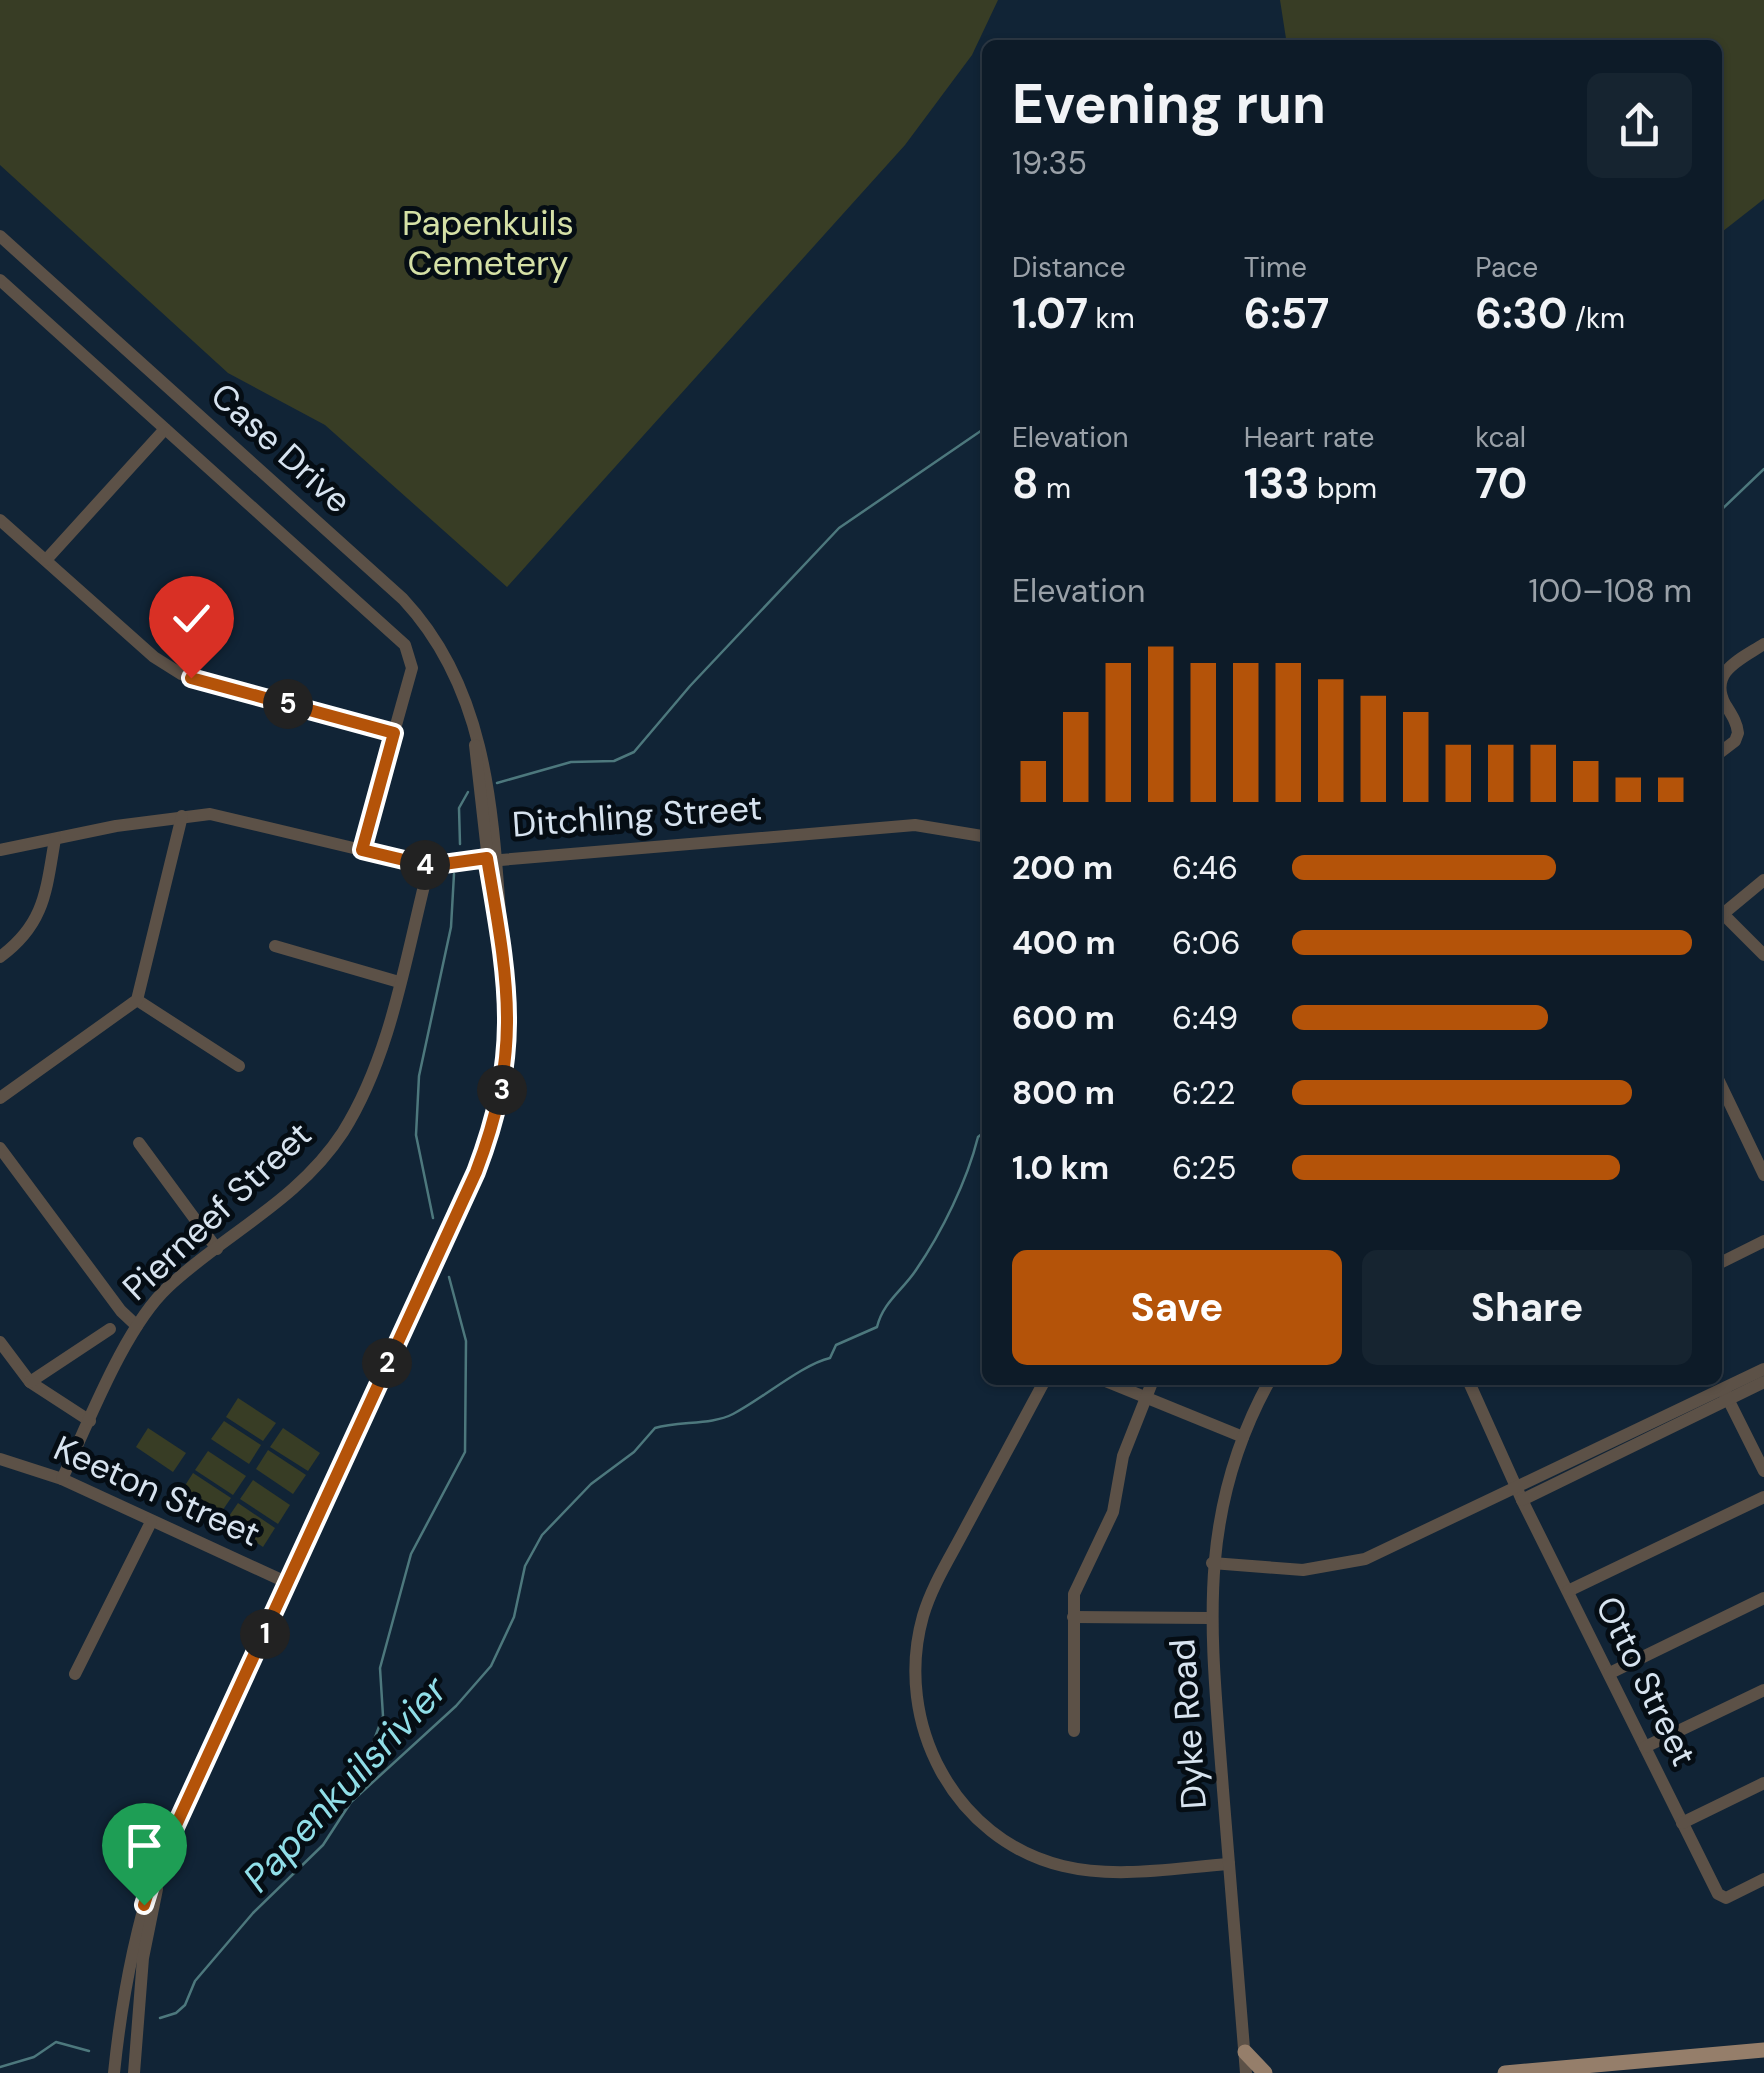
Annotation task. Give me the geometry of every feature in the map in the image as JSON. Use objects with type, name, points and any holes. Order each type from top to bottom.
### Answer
[{"type":"main road","points":[[1505,2073],[1764,2050]]},
{"type":"main road","points":[[1244,2052],[1265,2073]]},
{"type":"street","name":"Case Drive","points":[[0,236],[404,598],[429,628],[454,668],[476,738],[475,766],[492,858],[496,920],[502,935],[509,1000],[508,1049],[501,1097],[488,1141],[154,1873],[134,1936],[114,2073]]},
{"type":"street","points":[[0,280],[399,636],[409,652],[412,668],[362,850]]},
{"type":"street","points":[[46,560],[165,429]]},
{"type":"street","points":[[0,520],[154,657],[181,674],[394,733]]},
{"type":"street","points":[[1722,677],[1731,666],[1764,644]]},
{"type":"street","points":[[1722,697],[1738,734],[1722,751]]},
{"type":"street","name":"Ditchling Street","points":[[0,850],[210,814],[429,866],[915,824],[982,836]]},
{"type":"street","points":[[0,1098],[137,1000],[182,816]]},
{"type":"street","points":[[0,957],[26,936],[40,913],[55,840]]},
{"type":"street","name":"Pierneef Street","points":[[62,1479],[137,1326],[167,1288],[302,1182],[343,1132],[379,1057],[429,866]]},
{"type":"street","points":[[1722,913],[1764,880]]},
{"type":"street","points":[[1722,917],[1764,955]]},
{"type":"street","points":[[275,946],[399,982]]},
{"type":"street","points":[[137,1000],[239,1066]]},
{"type":"street","points":[[1722,1087],[1764,1175]]},
{"type":"street","points":[[139,1143],[217,1249]]},
{"type":"street","points":[[0,1148],[121,1312],[137,1326]]},
{"type":"street","points":[[1722,1262],[1764,1241]]},
{"type":"street","points":[[30,1382],[110,1329]]},
{"type":"street","points":[[0,1342],[30,1382],[90,1421]]},
{"type":"street","points":[[1522,1500],[1726,1394],[1764,1369]]},
{"type":"street","points":[[1212,1563],[1304,1570],[1340,1566],[1378,1553],[1516,1486],[1726,1394],[1764,1382]]},
{"type":"street","points":[[1042,1385],[928,1602],[915,1666],[918,1707],[929,1746],[950,1787],[970,1812],[989,1831],[1027,1854],[1066,1866],[1108,1872],[1229,1864]]},
{"type":"street","points":[[1116,1385],[1243,1438]]},
{"type":"street","points":[[1074,1731],[1073,1617],[1077,1582],[1113,1512],[1120,1466],[1151,1385]]},
{"type":"street","name":"Dyke Road","points":[[1246,2073],[1210,1618],[1212,1563],[1224,1496],[1243,1438],[1268,1385]]},
{"type":"street","name":"Otto Street","points":[[1474,1385],[1522,1500],[1716,1891],[1726,1898],[1764,1879]]},
{"type":"street","points":[[1726,1394],[1764,1471]]},
{"type":"street","name":"Keeton Street","points":[[0,1459],[62,1479],[288,1583]]},
{"type":"street","points":[[1568,1591],[1764,1497]]},
{"type":"street","points":[[76,1674],[151,1522]]},
{"type":"street","points":[[1610,1673],[1764,1598]]},
{"type":"street","points":[[1073,1617],[1210,1618]]},
{"type":"street","points":[[1645,1748],[1764,1690]]},
{"type":"street","points":[[1682,1822],[1764,1783]]},
{"type":"street","name":"Case Drive","points":[[134,2073],[144,1958],[172,1833]]},
{"type":"green space","name":"Papenkuils Cemetery","points":[[0,0],[998,0],[972,55],[905,145],[507,587],[325,425],[228,373],[0,165]]},
{"type":"green space","points":[[1280,0],[1764,0],[1764,199],[1722,232],[1722,40],[1286,40]]},
{"type":"green space","points":[[238,1398],[276,1423],[263,1441],[226,1417]]},
{"type":"green space","points":[[224,1421],[261,1445],[249,1464],[211,1439]]},
{"type":"green space","points":[[148,1428],[186,1453],[173,1472],[136,1447]]},
{"type":"green space","points":[[283,1428],[320,1453],[308,1471],[270,1447]]},
{"type":"green space","points":[[268,1450],[306,1475],[293,1494],[256,1469]]},
{"type":"green space","points":[[208,1451],[246,1476],[233,1495],[195,1470]]},
{"type":"green space","points":[[193,1473],[231,1498],[218,1517],[181,1492]]},
{"type":"green space","points":[[253,1480],[290,1505],[278,1524],[240,1499]]},
{"type":"green space","points":[[238,1503],[275,1528],[263,1547],[225,1522]]},
{"type":"waterway","points":[[497,783],[571,762],[614,761],[634,752],[690,686],[839,528],[982,430]]},
{"type":"waterway","name":"Papenkuilsrivier","points":[[1722,509],[1764,469]]},
{"type":"waterway","points":[[460,844],[459,808],[468,792]]},
{"type":"waterway","points":[[433,1218],[416,1135],[419,1076],[451,927],[454,874]]},
{"type":"waterway","name":"Papenkuilsrivier","points":[[160,2018],[185,2005],[195,1981],[253,1913],[323,1845],[351,1802],[456,1706],[491,1666],[514,1617],[525,1566],[542,1535],[591,1484],[634,1452],[655,1428],[733,1414],[808,1367],[830,1358],[836,1345],[877,1327],[888,1304],[935,1239],[982,1134]]},
{"type":"waterway","points":[[352,1799],[383,1716],[380,1668],[411,1554],[465,1452],[466,1341],[449,1277]]},
{"type":"waterway","points":[[0,2067],[34,2057],[56,2042],[89,2051]]},
{"type":"route","points":[[144,1905],[172,1833],[476,1172],[501,1097],[508,1049],[509,1000],[502,935],[496,920],[487,858],[429,866],[362,850],[394,733],[191,678]]}]
